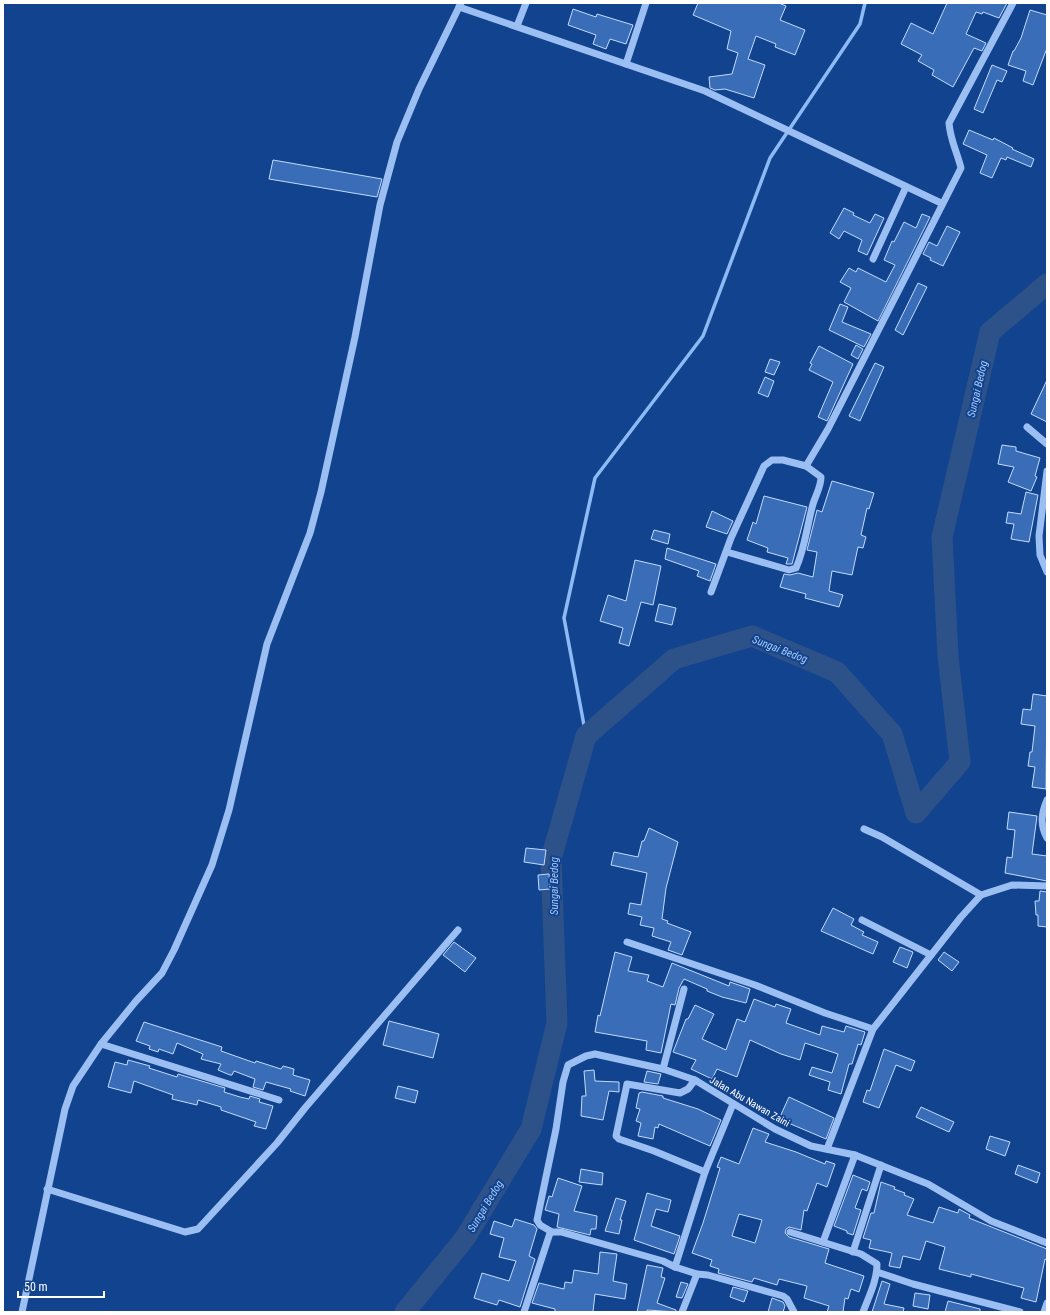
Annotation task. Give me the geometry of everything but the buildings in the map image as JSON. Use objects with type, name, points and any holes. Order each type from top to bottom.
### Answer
[{"type":"street","points":[[517,26],[526,3]]},
{"type":"street","points":[[626,64],[646,3]]},
{"type":"street","points":[[806,466],[828,429],[941,203],[961,168],[958,155],[950,138],[949,123],[1013,3]]},
{"type":"street","points":[[22,1312],[65,1109],[73,1086],[101,1044],[136,1001],[162,973],[174,950],[212,865],[228,810],[267,644],[310,533],[321,492],[355,337],[380,205],[397,142],[419,89],[460,5],[705,91],[941,203]]},
{"type":"street","points":[[874,259],[906,187]]},
{"type":"street","points":[[1027,427],[1047,444]]},
{"type":"street","points":[[711,592],[731,538],[764,466],[772,460],[783,460],[806,466],[821,476],[821,484],[814,502],[796,568],[789,570],[727,552]]},
{"type":"street","points":[[1047,471],[1039,536],[1040,555],[1047,572]]},
{"type":"street","points":[[1047,800],[1042,815],[1042,828],[1047,838]]},
{"type":"street","points":[[864,829],[882,837],[981,895]]},
{"type":"street","points":[[827,1149],[873,1029],[961,916],[981,895],[1012,885],[1047,886]]},
{"type":"street","points":[[862,920],[931,956]]},
{"type":"street","points":[[47,1189],[185,1232],[198,1229],[277,1143],[314,1097],[458,930]]},
{"type":"street","points":[[627,942],[755,985],[825,1013],[873,1029]]},
{"type":"street","points":[[663,1069],[684,989]]},
{"type":"street","points":[[101,1044],[279,1100]]},
{"type":"street","name":"Jalan Abu Nawan Zaini","points":[[552,1232],[540,1225],[537,1220],[556,1129],[563,1082],[568,1065],[586,1056],[595,1054],[663,1069],[695,1080],[775,1129],[811,1146],[855,1155],[928,1184],[991,1221],[1047,1243]]},
{"type":"street","points":[[695,1080],[688,1089],[680,1093],[627,1084],[616,1136],[620,1140],[654,1151],[705,1172]]},
{"type":"street","points":[[675,1267],[705,1172],[733,1104]]},
{"type":"street","points":[[822,1242],[855,1155]]},
{"type":"street","points":[[853,1252],[881,1165]]},
{"type":"street","points":[[524,1312],[550,1234],[552,1232],[561,1232],[663,1261],[675,1267],[697,1274],[708,1275],[783,1296],[788,1299],[794,1312]]},
{"type":"street","points":[[790,1232],[853,1252],[877,1264],[877,1272],[863,1312]]},
{"type":"street","points":[[877,1272],[913,1284],[1020,1312]]},
{"type":"street","points":[[682,1312],[697,1274]]},
{"type":"street","points":[[1044,1312],[1047,1303]]},
{"type":"waterway","points":[[586,736],[564,618],[595,478],[703,336],[770,158],[860,24],[865,3]]},
{"type":"waterway","name":"Sungai Bedog","points":[[405,1312],[465,1238],[531,1129],[557,1023],[551,859],[586,736],[674,659],[752,636],[837,672],[892,734],[916,813],[960,762],[948,656],[942,537],[990,332],[1047,284]]}]
